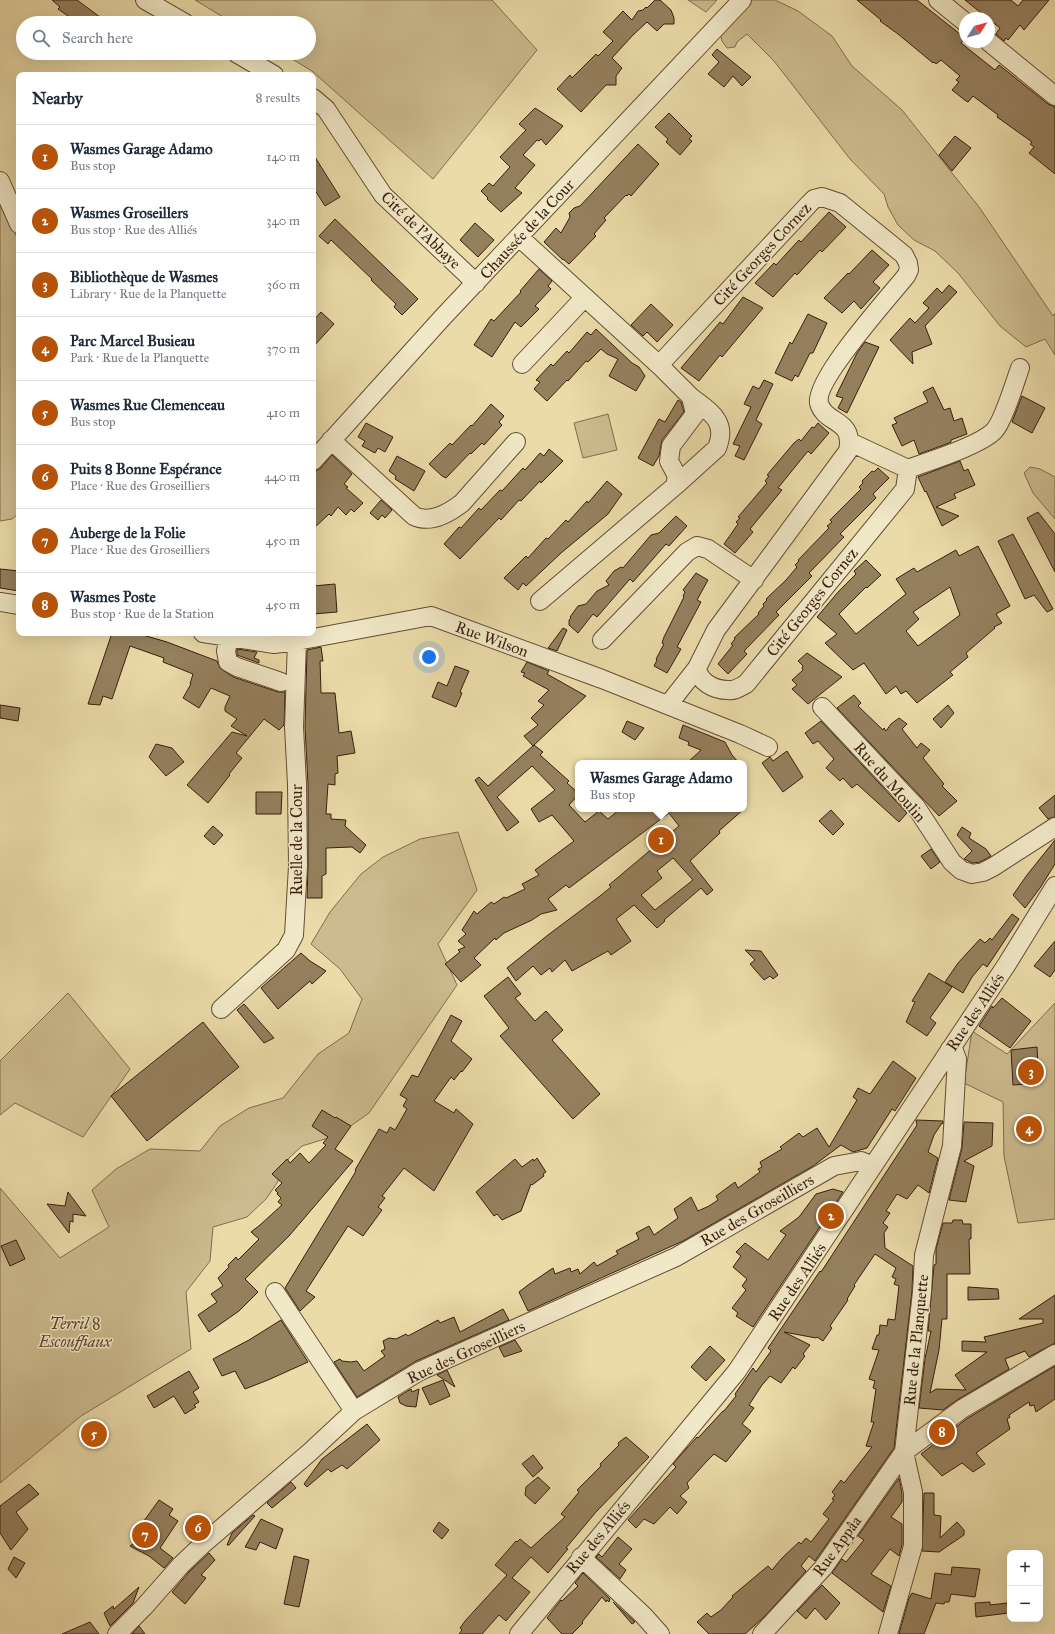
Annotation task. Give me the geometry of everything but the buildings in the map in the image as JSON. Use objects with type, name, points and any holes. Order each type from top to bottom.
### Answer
[{"type":"street","points":[[144,0],[173,16]]},
{"type":"street","name":"Chaussée de la Cour","points":[[316,458],[443,317],[742,0]]},
{"type":"street","points":[[938,0],[959,17]]},
{"type":"street","points":[[995,47],[1055,96]]},
{"type":"street","points":[[248,60],[269,72]]},
{"type":"street","name":"Cité de l'Abbaye","points":[[316,101],[326,109],[383,195],[476,283]]},
{"type":"street","points":[[0,181],[16,217]]},
{"type":"street","name":"Cité Georges Cornez","points":[[659,365],[814,199],[822,197],[840,203],[898,249],[908,263],[909,270],[906,276],[850,344],[824,383],[820,394],[819,402],[822,409],[845,429],[849,435],[850,442]]},
{"type":"street","points":[[519,237],[659,365],[691,397],[711,412],[718,421],[721,430],[717,448],[675,486],[540,601]]},
{"type":"street","points":[[522,364],[585,297]]},
{"type":"street","points":[[668,705],[697,668],[716,630],[848,451],[850,442],[908,469],[976,443],[995,430],[1002,417],[1020,368]]},
{"type":"street","points":[[675,486],[677,476],[669,461],[671,446],[695,414],[691,397]]},
{"type":"street","points":[[331,440],[414,516],[421,520],[439,516],[462,503],[516,442]]},
{"type":"street","name":"Cité Georges Cornez","points":[[697,668],[698,675],[703,681],[719,688],[728,690],[736,689],[746,684],[905,489],[908,469]]},
{"type":"street","points":[[602,640],[687,552],[697,546],[708,549],[754,580]]},
{"type":"street","points":[[0,602],[16,605]]},
{"type":"street","name":"Rue Wilson","points":[[223,636],[274,644],[431,616],[668,705],[768,747]]},
{"type":"street","points":[[229,637],[226,651],[228,662],[236,667],[281,682]]},
{"type":"street","name":"Ruelle de la Cour","points":[[221,1009],[286,950],[294,935],[298,866],[297,784],[294,727],[297,641]]},
{"type":"street","name":"Rue du Moulin","points":[[822,707],[916,807],[952,862],[961,870],[972,874],[983,872],[1055,827]]},
{"type":"street","name":"Rue des Alliés","points":[[518,1634],[734,1375],[1032,925],[1055,886]]},
{"type":"street","name":"Rue de la Planquette","points":[[888,1634],[913,1546],[913,1492],[904,1452],[922,1292],[924,1255],[952,1146],[957,1059],[954,1051],[950,1049]]},
{"type":"street","name":"Rue des Groseilliers","points":[[117,1634],[144,1607],[180,1565],[310,1452],[354,1411],[420,1371],[676,1257],[834,1166],[861,1161],[873,1166]]},
{"type":"street","points":[[275,1292],[354,1411]]},
{"type":"street","points":[[904,1452],[962,1409],[1055,1354]]},
{"type":"street","name":"Rue Appâa","points":[[762,1634],[823,1568],[904,1452]]},
{"type":"street","points":[[581,1557],[643,1615],[660,1634]]},
{"type":"green space","points":[[195,0],[492,0],[537,50],[433,179],[316,75],[316,72],[313,72],[294,60],[316,60],[316,16],[221,16]]},
{"type":"green space","points":[[688,0],[717,0],[706,12]]},
{"type":"green space","points":[[738,0],[775,0],[798,11],[832,36],[852,66],[902,110],[979,207],[1053,316],[1055,313],[1055,355],[1045,339],[1026,347],[1000,326],[958,273],[935,251],[914,240],[898,225],[888,207],[884,194],[850,159],[774,61],[747,34],[737,42],[735,47],[727,48],[722,41],[717,22]]},
{"type":"green space","points":[[0,201],[16,236],[16,516],[12,519],[0,521]]},
{"type":"green space","points":[[608,414],[617,450],[583,458],[574,423]]},
{"type":"green space","points":[[1030,467],[1040,469],[1055,477],[1055,519],[1033,493],[1024,473]]},
{"type":"green space","name":"Terril 8 Escouffiaux","points":[[458,832],[477,890],[438,944],[457,985],[369,1113],[338,1135],[302,1146],[289,1158],[277,1183],[266,1199],[247,1217],[213,1227],[210,1261],[186,1292],[191,1349],[81,1416],[0,1483],[0,1188],[60,1258],[109,1227],[92,1190],[116,1169],[150,1149],[200,1151],[220,1126],[249,1108],[283,1098],[318,1054],[349,1033],[362,999],[340,969],[311,944],[330,912],[361,874],[383,857],[420,839]]},
{"type":"green space","points":[[68,993],[130,1069],[83,1137],[15,1103],[0,1115],[0,1061]]},
{"type":"green space","points":[[1055,1003],[1055,1219],[1018,1223],[1004,1156],[1003,1102],[964,1083],[972,1031],[1007,1054]]},
{"type":"place","name":"Wasmes Garage Adamo","points":[[661,840]]},
{"type":"place","name":"Bibliothèque de Wasmes","points":[[1031,1072]]},
{"type":"place","name":"Parc Marcel Busieau","points":[[1029,1129]]},
{"type":"place","name":"Wasmes Groseillers","points":[[831,1216]]},
{"type":"place","name":"Wasmes Poste","points":[[942,1432]]},
{"type":"place","name":"Wasmes Rue Clemenceau","points":[[94,1434]]},
{"type":"place","name":"Puits 8 Bonne Espérance","points":[[198,1528]]},
{"type":"place","name":"Auberge de la Folie","points":[[145,1535]]}]
